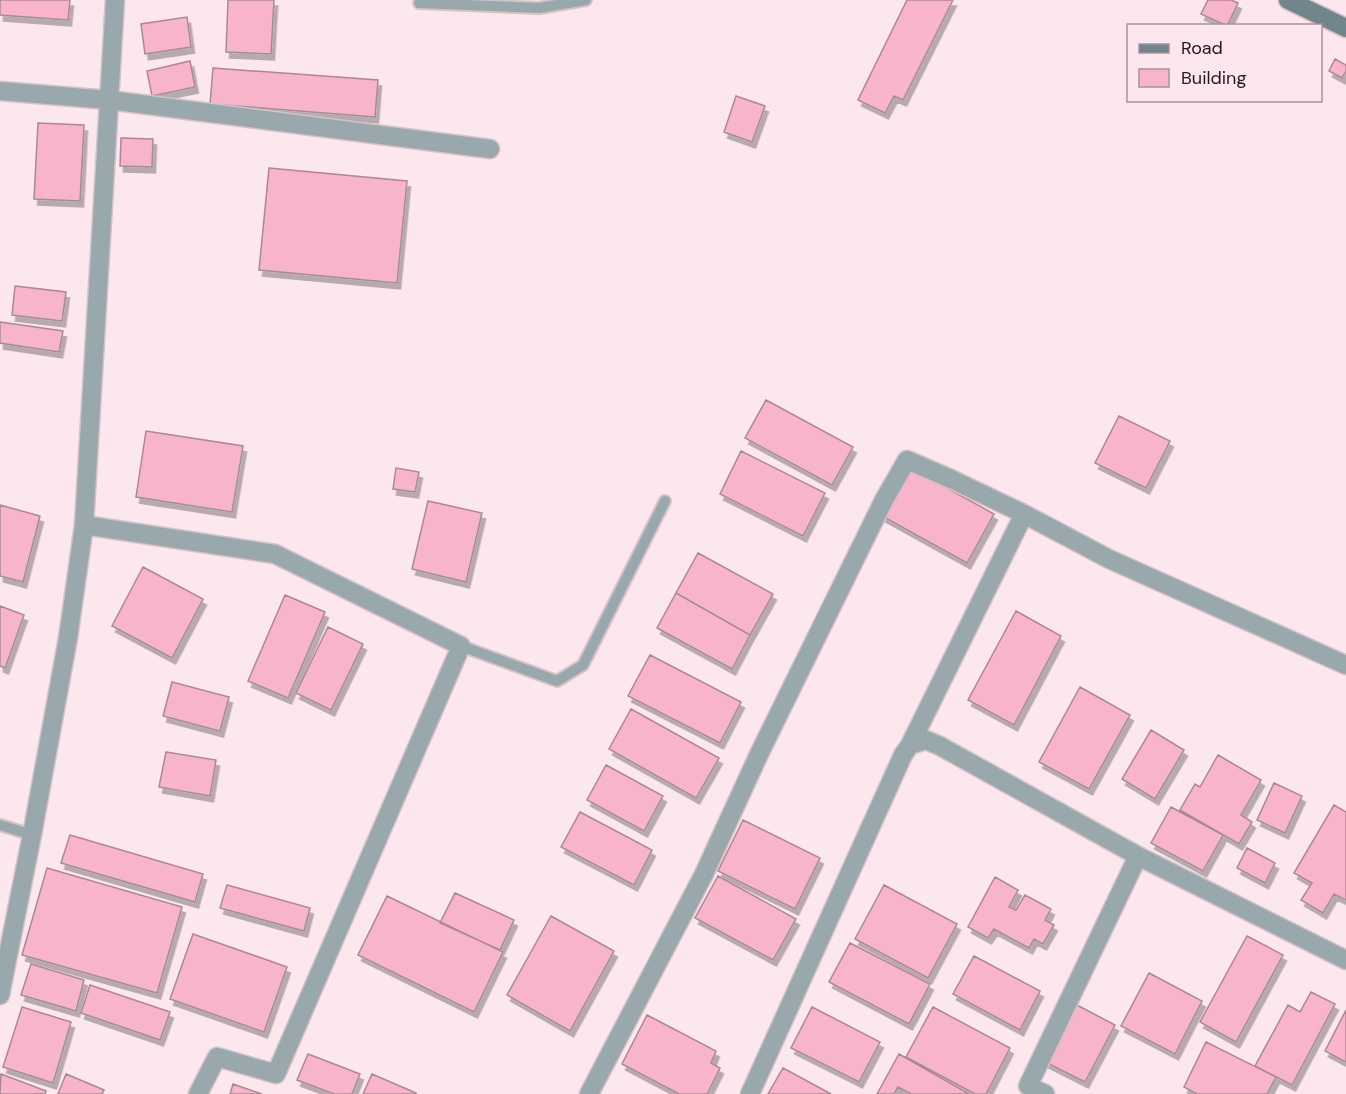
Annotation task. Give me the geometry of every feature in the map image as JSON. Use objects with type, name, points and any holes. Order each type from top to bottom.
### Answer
[{"type":"street","points":[[0,994],[68,638],[84,525],[115,0]]},
{"type":"street","points":[[1288,0],[1346,28]]},
{"type":"street","points":[[0,91],[109,100],[490,149]]},
{"type":"street","points":[[589,1094],[704,874],[770,731],[884,500],[907,460],[1024,514],[1109,559],[1346,665]]},
{"type":"street","points":[[750,1094],[903,755],[1024,514]]},
{"type":"street","points":[[84,525],[275,554],[461,646],[276,1074],[218,1057],[198,1094]]},
{"type":"street","points":[[910,745],[926,740],[940,746],[1137,856],[1346,960]]},
{"type":"street","points":[[1045,1094],[1025,1090],[1137,856]]},
{"type":"lane","points":[[418,3],[539,8],[586,0]]},
{"type":"lane","points":[[461,646],[557,681],[583,665],[665,501]]},
{"type":"lane","points":[[0,825],[32,836]]},
{"type":"building","points":[[0,0],[70,0],[68,20],[0,15]]},
{"type":"building","points":[[228,0],[274,0],[271,54],[226,52]]},
{"type":"building","points":[[907,0],[953,0],[903,100],[894,96],[885,113],[858,100]]},
{"type":"building","points":[[1208,0],[1231,0],[1238,3],[1228,24],[1223,24],[1201,14]]},
{"type":"building","points":[[187,17],[191,47],[145,54],[141,24]]},
{"type":"building","points":[[1335,59],[1346,65],[1342,78],[1329,71]]},
{"type":"building","points":[[190,61],[195,87],[152,96],[147,71]]},
{"type":"building","points":[[213,68],[378,80],[375,117],[210,104]]},
{"type":"building","points":[[736,96],[765,106],[752,142],[724,132]]},
{"type":"building","points":[[38,123],[84,125],[80,201],[34,199]]},
{"type":"building","points":[[121,138],[153,139],[152,167],[120,166]]},
{"type":"building","points":[[269,168],[407,181],[397,283],[259,270]]},
{"type":"building","points":[[15,286],[66,292],[62,321],[12,315]]},
{"type":"building","points":[[0,322],[63,331],[59,352],[0,343]]},
{"type":"building","points":[[766,400],[853,447],[832,485],[745,438]]},
{"type":"building","points":[[1119,416],[1170,441],[1146,488],[1095,463]]},
{"type":"building","points":[[146,431],[243,446],[232,512],[136,497]]},
{"type":"building","points":[[741,451],[825,493],[803,536],[720,494]]},
{"type":"building","points":[[909,467],[994,514],[967,563],[882,516]]},
{"type":"building","points":[[396,468],[419,472],[415,492],[393,489]]},
{"type":"building","points":[[428,501],[482,513],[466,582],[412,569]]},
{"type":"building","points":[[0,505],[40,516],[23,582],[0,576]]},
{"type":"building","points":[[698,553],[773,594],[750,635],[676,593]]},
{"type":"building","points":[[143,567],[203,599],[172,658],[112,626]]},
{"type":"building","points":[[676,593],[750,635],[732,669],[657,628]]},
{"type":"building","points":[[285,595],[325,612],[288,698],[248,681]]},
{"type":"building","points":[[0,606],[24,615],[5,668],[0,666]]},
{"type":"building","points":[[1016,611],[1061,636],[1014,725],[968,700]]},
{"type":"building","points":[[328,627],[363,644],[331,710],[296,693]]},
{"type":"building","points":[[650,655],[741,702],[720,743],[628,696]]},
{"type":"building","points":[[172,682],[229,697],[220,731],[163,716]]},
{"type":"building","points":[[1080,687],[1130,715],[1089,789],[1039,762]]},
{"type":"building","points":[[631,709],[719,758],[696,798],[609,749]]},
{"type":"building","points":[[1151,730],[1184,750],[1155,799],[1122,779]]},
{"type":"building","points":[[166,752],[216,760],[210,796],[159,787]]},
{"type":"building","points":[[1218,755],[1261,780],[1241,815],[1252,822],[1239,844],[1180,810],[1195,784],[1200,787]]},
{"type":"building","points":[[606,765],[663,796],[644,831],[587,800]]},
{"type":"building","points":[[1274,783],[1302,796],[1285,833],[1257,820]]},
{"type":"building","points":[[1334,805],[1346,812],[1346,900],[1334,894],[1323,913],[1301,900],[1312,883],[1294,873]]},
{"type":"building","points":[[1171,807],[1223,835],[1203,871],[1151,843]]},
{"type":"building","points":[[580,812],[652,850],[634,885],[561,847]]},
{"type":"building","points":[[743,820],[820,858],[795,909],[718,871]]},
{"type":"building","points":[[70,835],[203,874],[195,902],[61,863]]},
{"type":"building","points":[[1247,848],[1275,863],[1265,883],[1237,868]]},
{"type":"building","points":[[47,868],[182,907],[157,993],[22,955]]},
{"type":"building","points":[[718,876],[796,919],[773,960],[695,918]]},
{"type":"building","points":[[995,877],[1018,890],[1009,907],[1016,910],[1025,895],[1051,909],[1045,920],[1054,925],[1043,944],[1034,939],[1029,948],[994,929],[988,938],[968,927]]},
{"type":"building","points":[[227,885],[310,908],[304,931],[220,908]]},
{"type":"building","points":[[884,885],[957,924],[928,978],[855,939]]},
{"type":"building","points":[[455,893],[514,920],[500,950],[440,923]]},
{"type":"building","points":[[387,896],[503,952],[474,1012],[358,955]]},
{"type":"building","points":[[551,916],[614,951],[570,1031],[507,995]]},
{"type":"building","points":[[193,934],[287,967],[264,1032],[170,999]]},
{"type":"building","points":[[1247,936],[1283,955],[1236,1042],[1200,1022]]},
{"type":"building","points":[[850,943],[930,984],[909,1024],[829,982]]},
{"type":"building","points":[[974,956],[1040,991],[1020,1030],[953,994]]},
{"type":"building","points":[[31,964],[84,980],[76,1011],[21,995]]},
{"type":"building","points":[[1149,973],[1202,1001],[1175,1054],[1121,1026]]},
{"type":"building","points":[[90,985],[170,1012],[160,1040],[81,1013]]},
{"type":"building","points":[[1311,992],[1335,1004],[1292,1085],[1255,1066],[1288,1005],[1300,1012]]},
{"type":"building","points":[[1075,1004],[1115,1025],[1085,1082],[1045,1062]]},
{"type":"building","points":[[22,1007],[71,1022],[53,1083],[3,1067]]},
{"type":"building","points":[[812,1007],[880,1042],[859,1082],[791,1048]]},
{"type":"building","points":[[933,1007],[1010,1048],[986,1094],[975,1094],[906,1057]]},
{"type":"building","points":[[1346,1010],[1346,1062],[1325,1051]]},
{"type":"building","points":[[647,1015],[716,1051],[711,1063],[720,1068],[707,1094],[679,1094],[622,1064]]},
{"type":"building","points":[[1206,1042],[1276,1077],[1267,1094],[1197,1094],[1184,1087]]},
{"type":"building","points":[[308,1054],[360,1074],[352,1094],[334,1094],[297,1080]]},
{"type":"building","points":[[899,1054],[969,1094],[911,1094],[898,1087],[894,1094],[877,1094]]},
{"type":"building","points":[[783,1068],[831,1094],[768,1094]]},
{"type":"building","points":[[1,1074],[46,1091],[45,1094],[0,1094]]},
{"type":"building","points":[[66,1074],[104,1090],[102,1094],[58,1094]]},
{"type":"building","points":[[372,1074],[416,1093],[416,1094],[363,1094]]},
{"type":"building","points":[[233,1084],[262,1094],[230,1094]]}]
